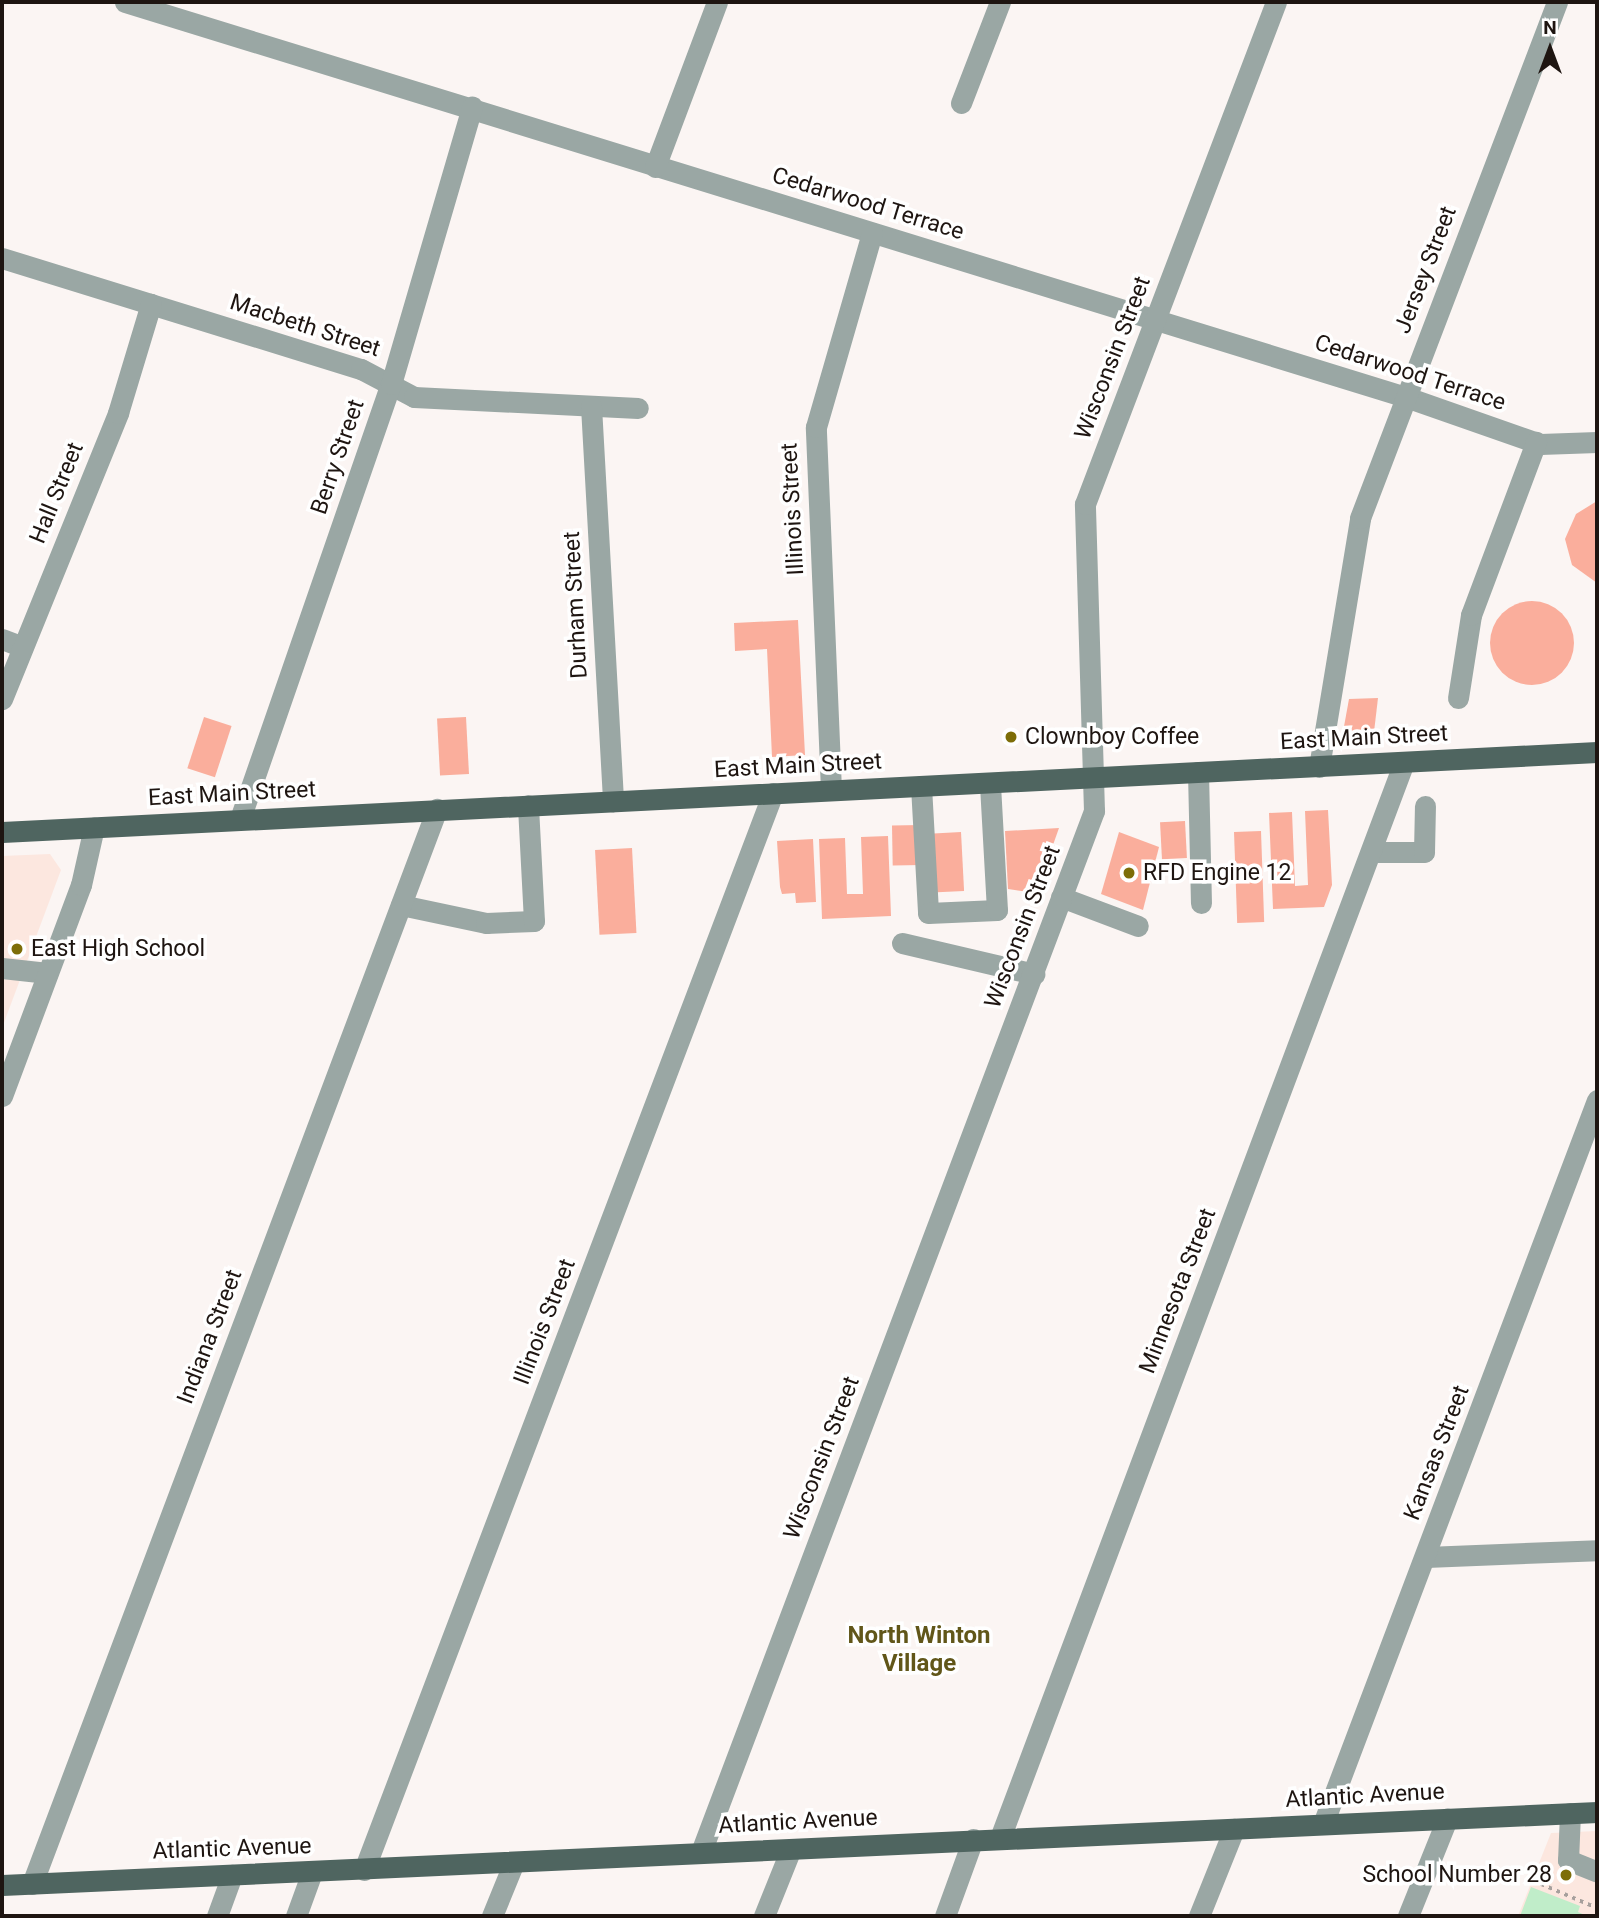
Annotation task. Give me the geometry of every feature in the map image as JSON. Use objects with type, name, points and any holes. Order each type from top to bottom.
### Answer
[{"type":"main road","name":"East Main Street","points":[[2,832],[1597,752]]},
{"type":"main road","name":"Atlantic Avenue","points":[[2,1885],[1597,1812]]},
{"type":"street","name":"Cedarwood Terrace","points":[[125,2],[1406,397],[1536,442],[1597,442]]},
{"type":"street","points":[[655,167],[717,2]]},
{"type":"street","points":[[961,103],[1000,2]]},
{"type":"street","name":"Wisconsin Street","points":[[701,1852],[1094,811],[1097,778],[1085,504],[1276,2]]},
{"type":"street","name":"Jersey Street","points":[[1319,767],[1360,518],[1557,2]]},
{"type":"street","name":"Berry Street","points":[[240,819],[391,384],[472,107]]},
{"type":"street","name":"Illinois Street","points":[[831,790],[816,428],[873,233]]},
{"type":"street","name":"Macbeth Street","points":[[2,258],[152,304],[391,384],[427,399],[638,408]]},
{"type":"street","name":"Hall Street","points":[[2,699],[118,413],[152,304]]},
{"type":"street","name":"Durham Street","points":[[591,406],[613,801]]},
{"type":"street","points":[[1458,698],[1471,615],[1536,442]]},
{"type":"street","points":[[2,639],[23,647]]},
{"type":"street","name":"Minnesota Street","points":[[1000,1838],[1404,762]]},
{"type":"street","points":[[1198,772],[1201,903]]},
{"type":"street","points":[[921,786],[928,914],[997,910],[990,783]]},
{"type":"street","name":"Illinois Street","points":[[364,1870],[773,793]]},
{"type":"street","points":[[401,905],[486,923],[534,921],[528,805]]},
{"type":"street","points":[[1371,852],[1424,852],[1424,806]]},
{"type":"street","name":"Indiana Street","points":[[32,1884],[437,809]]},
{"type":"street","points":[[2,1096],[87,868],[94,827]]},
{"type":"street","points":[[1062,897],[1138,926]]},
{"type":"street","points":[[902,943],[1034,974]]},
{"type":"street","points":[[2,968],[48,973]]},
{"type":"street","name":"Kansas Street","points":[[1323,1824],[1597,1100]]},
{"type":"street","points":[[1426,1557],[1597,1550]]},
{"type":"street","points":[[1570,1813],[1568,1860],[1597,1872]]},
{"type":"street","points":[[1408,1916],[1447,1819]]},
{"type":"street","points":[[1199,1916],[1234,1829]]},
{"type":"street","points":[[945,1916],[973,1839]]},
{"type":"street","points":[[764,1916],[791,1849]]},
{"type":"street","points":[[492,1916],[514,1862]]},
{"type":"street","points":[[296,1916],[313,1872]]},
{"type":"street","points":[[217,1916],[232,1875]]},
{"type":"path","points":[[1541,1884],[1597,1908]]},
{"type":"shaded area","name":"East High School","points":[[50,854],[61,870],[2,1028],[2,856]]},
{"type":"shaded area","name":"School Number 28","points":[[1597,1831],[1597,1916],[1518,1916],[1551,1833]]},
{"type":"green space","points":[[1531,1887],[1580,1906],[1578,1912],[1587,1916],[1520,1916]]},
{"type":"building","points":[[1597,501],[1597,583],[1572,565],[1565,539],[1576,514]]},
{"type":"building","points":[[1524,601],[1540,601],[1556,608],[1567,619],[1574,635],[1571,659],[1562,673],[1540,685],[1524,685],[1508,678],[1497,667],[1490,651],[1490,635],[1497,619],[1508,608]]},
{"type":"building","points":[[798,620],[805,755],[772,757],[767,649],[735,651],[734,623]]},
{"type":"building","points":[[1378,698],[1374,732],[1343,732],[1349,699]]},
{"type":"building","points":[[204,717],[232,726],[215,777],[187,768]]},
{"type":"building","points":[[466,717],[469,774],[440,775],[437,719]]},
{"type":"building","points":[[1328,810],[1332,885],[1324,907],[1273,909],[1269,813],[1292,812],[1295,886],[1308,885],[1305,811]]},
{"type":"building","points":[[1185,821],[1187,858],[1162,859],[1160,822]]},
{"type":"building","points":[[921,825],[922,865],[893,866],[892,826]]},
{"type":"building","points":[[1059,828],[1036,893],[1008,889],[1005,831]]},
{"type":"building","points":[[1261,831],[1264,922],[1237,923],[1234,832]]},
{"type":"building","points":[[961,832],[964,891],[932,893],[929,834]]},
{"type":"building","name":"RFD Engine 12","points":[[1119,832],[1159,847],[1143,910],[1101,894]]},
{"type":"building","points":[[888,836],[891,916],[822,919],[819,839],[845,838],[847,894],[863,894],[861,837]]},
{"type":"building","points":[[813,839],[816,902],[796,903],[795,893],[782,894],[777,841]]},
{"type":"building","points":[[632,848],[636,933],[599,935],[595,850]]},
{"type":"place","name":"Clownboy Coffee","points":[[1011,737]]},
{"type":"place","name":"RFD Engine 12","points":[[1129,873]]},
{"type":"place","name":"East High School","points":[[17,949]]},
{"type":"place","name":"School Number 28","points":[[1566,1875]]},
{"type":"district","name":"North Winton Village","points":[[919,1650]]}]
